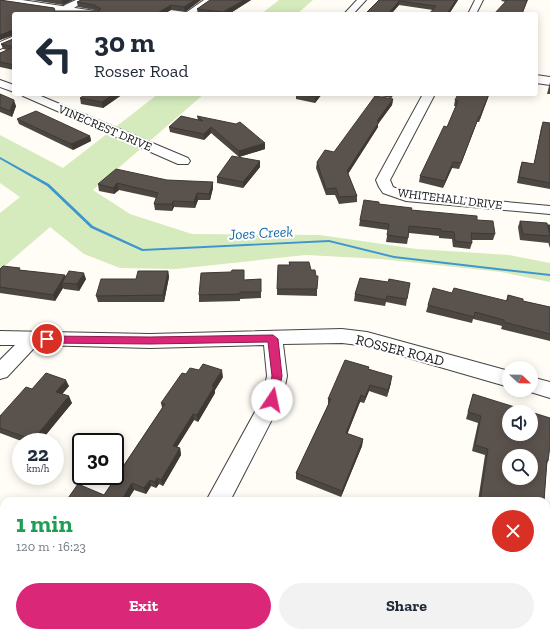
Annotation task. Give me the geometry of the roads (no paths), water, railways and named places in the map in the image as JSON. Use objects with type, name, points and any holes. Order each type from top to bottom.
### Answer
[{"type":"street","points":[[2,0],[62,12],[82,0]]},
{"type":"street","points":[[191,12],[210,0]]},
{"type":"street","points":[[350,12],[362,0]]},
{"type":"street","points":[[473,12],[479,0]]},
{"type":"street","points":[[0,46],[12,40]]},
{"type":"street","points":[[538,79],[550,81]]},
{"type":"street","points":[[0,83],[12,88]]},
{"type":"street","name":"VINECREST DRIVE","points":[[32,96],[183,161]]},
{"type":"street","points":[[43,101],[56,96]]},
{"type":"street","name":"WHITEHALL DRIVE","points":[[427,96],[383,180],[383,185],[387,189],[393,193],[406,197],[550,210]]},
{"type":"street","name":"ROSSER ROAD","points":[[0,338],[150,341],[273,339],[335,336],[367,339],[502,376]]},
{"type":"street","points":[[0,372],[32,339]]},
{"type":"street","points":[[220,497],[272,400],[277,376],[273,339]]},
{"type":"street","points":[[538,387],[550,390]]},
{"type":"waterway","name":"Joes Creek","points":[[0,158],[48,185],[92,227],[142,250],[329,241],[394,257],[550,275]]}]
